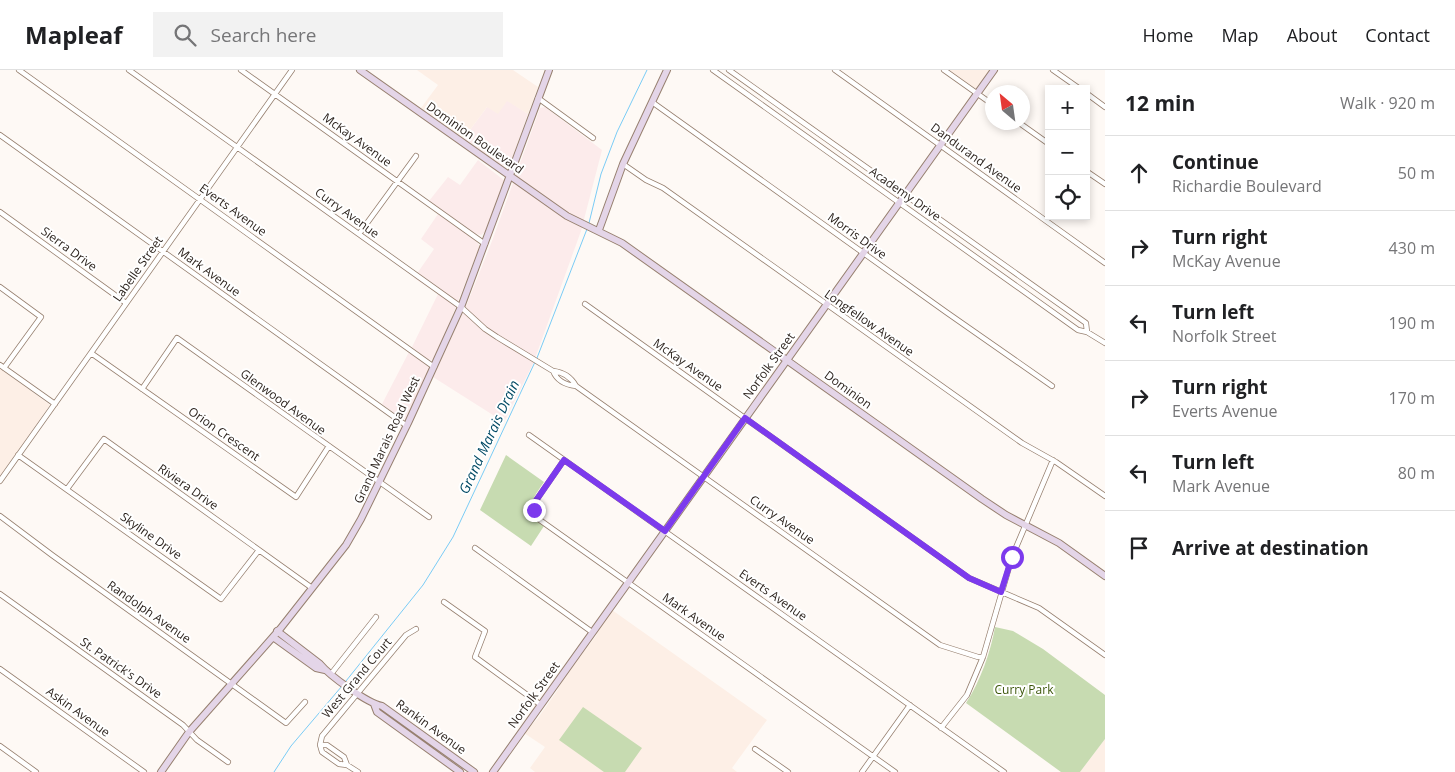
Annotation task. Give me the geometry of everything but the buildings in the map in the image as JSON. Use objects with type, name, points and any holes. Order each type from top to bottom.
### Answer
[{"type":"street","name":"Everts Avenue","points":[[19,70],[434,367]]},
{"type":"street","name":"Curry Avenue","points":[[129,70],[461,307],[485,329],[547,368],[572,380],[576,386],[940,645],[978,657],[983,656]]},
{"type":"street","name":"McKay Avenue","points":[[242,70],[485,244]]},
{"type":"street","name":"Labelle Street","points":[[0,480],[292,70]]},
{"type":"street","name":"Dominion Boulevard","points":[[360,70],[510,176],[578,221]]},
{"type":"street","name":"Grand Marais Road West","points":[[161,772],[190,732],[275,634],[351,537],[380,483],[461,307],[549,70]]},
{"type":"street","points":[[598,230],[623,164],[667,70]]},
{"type":"street","name":"Academy Drive","points":[[713,70],[1078,330],[1086,332],[1105,343]]},
{"type":"street","name":"Academy Drive","points":[[729,70],[1086,323],[1086,332]]},
{"type":"street","name":"Dandurand Avenue","points":[[835,70],[1105,263]]},
{"type":"street","points":[[944,70],[985,99]]},
{"type":"street","name":"Norfolk Street","points":[[493,772],[994,70]]},
{"type":"street","points":[[1053,70],[1074,85]]},
{"type":"street","points":[[1090,96],[1105,107]]},
{"type":"street","points":[[538,98],[593,138]]},
{"type":"street","name":"Morris Drive","points":[[652,102],[1052,386]]},
{"type":"street","points":[[1029,130],[1045,141]]},
{"type":"street","name":"Mark Avenue","points":[[0,134],[407,426]]},
{"type":"street","points":[[359,234],[416,156]]},
{"type":"street","name":"Longfellow Avenue","points":[[623,164],[646,180],[663,188],[1022,443],[1053,460],[1105,496]]},
{"type":"street","points":[[1090,174],[1105,184]]},
{"type":"street","name":"Sierra Drive","points":[[0,212],[126,303]]},
{"type":"street","name":"Dominion","points":[[578,221],[622,243],[982,499],[1025,526],[1059,544],[1105,576]]},
{"type":"street","points":[[0,287],[41,316],[2,366],[55,404]]},
{"type":"street","name":"McKay Avenue","points":[[585,304],[969,578],[1039,608],[1105,655]]},
{"type":"street","name":"Glenwood Avenue","points":[[142,389],[177,338],[429,517]]},
{"type":"street","name":"Orion Crescent","points":[[91,353],[296,497],[328,446]]},
{"type":"street","name":"Everts Avenue","points":[[530,435],[1004,772]]},
{"type":"street","name":"Riviera Drive","points":[[67,489],[104,439],[312,588]]},
{"type":"street","name":"Skyline Drive","points":[[18,455],[221,598],[258,550]]},
{"type":"street","name":"Mark Avenue","points":[[564,460],[535,502],[534,510],[538,518],[894,772]]},
{"type":"street","points":[[941,728],[967,695],[983,656],[1012,557],[1053,460]]},
{"type":"street","name":"Randolph Avenue","points":[[0,516],[286,723],[305,702]]},
{"type":"street","points":[[475,548],[592,632]]},
{"type":"street","name":"St. Patrick's Drive","points":[[0,594],[183,725],[197,740],[228,762]]},
{"type":"street","points":[[444,602],[485,631],[475,657],[541,705]]},
{"type":"street","points":[[330,674],[376,617]]},
{"type":"street","name":"West Grand Court","points":[[320,745],[322,736],[356,692],[406,635],[416,629]]},
{"type":"street","name":"Rankin Avenue","points":[[275,634],[316,668],[330,674],[374,704],[382,706],[474,772]]},
{"type":"street","name":"Askin Avenue","points":[[0,669],[144,772]]},
{"type":"street","name":"Rankin Avenue","points":[[374,704],[377,712],[460,772]]},
{"type":"street","points":[[862,772],[910,705]]},
{"type":"street","points":[[347,764],[339,764],[322,752],[320,745],[327,745],[344,757],[347,764],[358,772]]},
{"type":"street","points":[[0,746],[36,772]]},
{"type":"street","points":[[755,749],[788,772]]},
{"type":"shaded area","points":[[417,70],[513,70],[538,87],[528,114],[507,101],[498,114],[487,107],[464,138],[421,108],[438,85]]},
{"type":"shaded area","points":[[947,70],[991,70],[977,90]]},
{"type":"shaded area","points":[[507,100],[528,114],[510,164],[506,166],[500,164],[464,138],[487,107]]},
{"type":"shaded area","points":[[545,107],[602,150],[581,231],[533,364],[504,422],[433,377],[467,304],[540,108]]},
{"type":"shaded area","points":[[478,160],[505,181],[485,232],[481,235],[476,234],[429,201],[448,177],[460,185]]},
{"type":"shaded area","points":[[438,214],[475,240],[479,248],[437,355],[432,360],[427,359],[412,347],[438,294],[414,278],[434,249],[421,239]]},
{"type":"shaded area","points":[[409,352],[431,367],[405,419],[382,404]]},
{"type":"shaded area","points":[[0,368],[50,405],[0,477]]},
{"type":"shaded area","points":[[612,610],[767,720],[732,768],[737,772],[535,772],[530,768],[545,747],[524,733],[538,718],[557,691],[564,677],[596,636],[599,628]]},
{"type":"shaded area","points":[[1105,739],[1105,772],[1080,772]]},
{"type":"green space","points":[[506,455],[544,482],[533,500],[531,510],[537,520],[544,526],[531,546],[480,510]]},
{"type":"green space","name":"Curry Park","points":[[995,627],[1013,631],[1043,649],[1105,695],[1105,739],[1080,772],[1061,772],[966,703],[976,686],[984,666]]},
{"type":"green space","points":[[583,707],[642,748],[625,772],[604,772],[559,740]]},
{"type":"waterway","name":"Grand Marais Drain","points":[[589,223],[601,174],[617,132],[647,70]]},
{"type":"waterway","name":"Grand Marais Drain","points":[[537,358],[587,229]]},
{"type":"waterway","name":"Grand Marais Drain","points":[[346,681],[423,585],[453,537],[535,362]]},
{"type":"waterway","name":"Grand Marais Drain","points":[[274,772],[291,746],[342,686]]},
{"type":"route","points":[[534,510],[535,502],[564,460],[665,531],[745,418],[969,578],[1001,592],[1012,557]]}]
